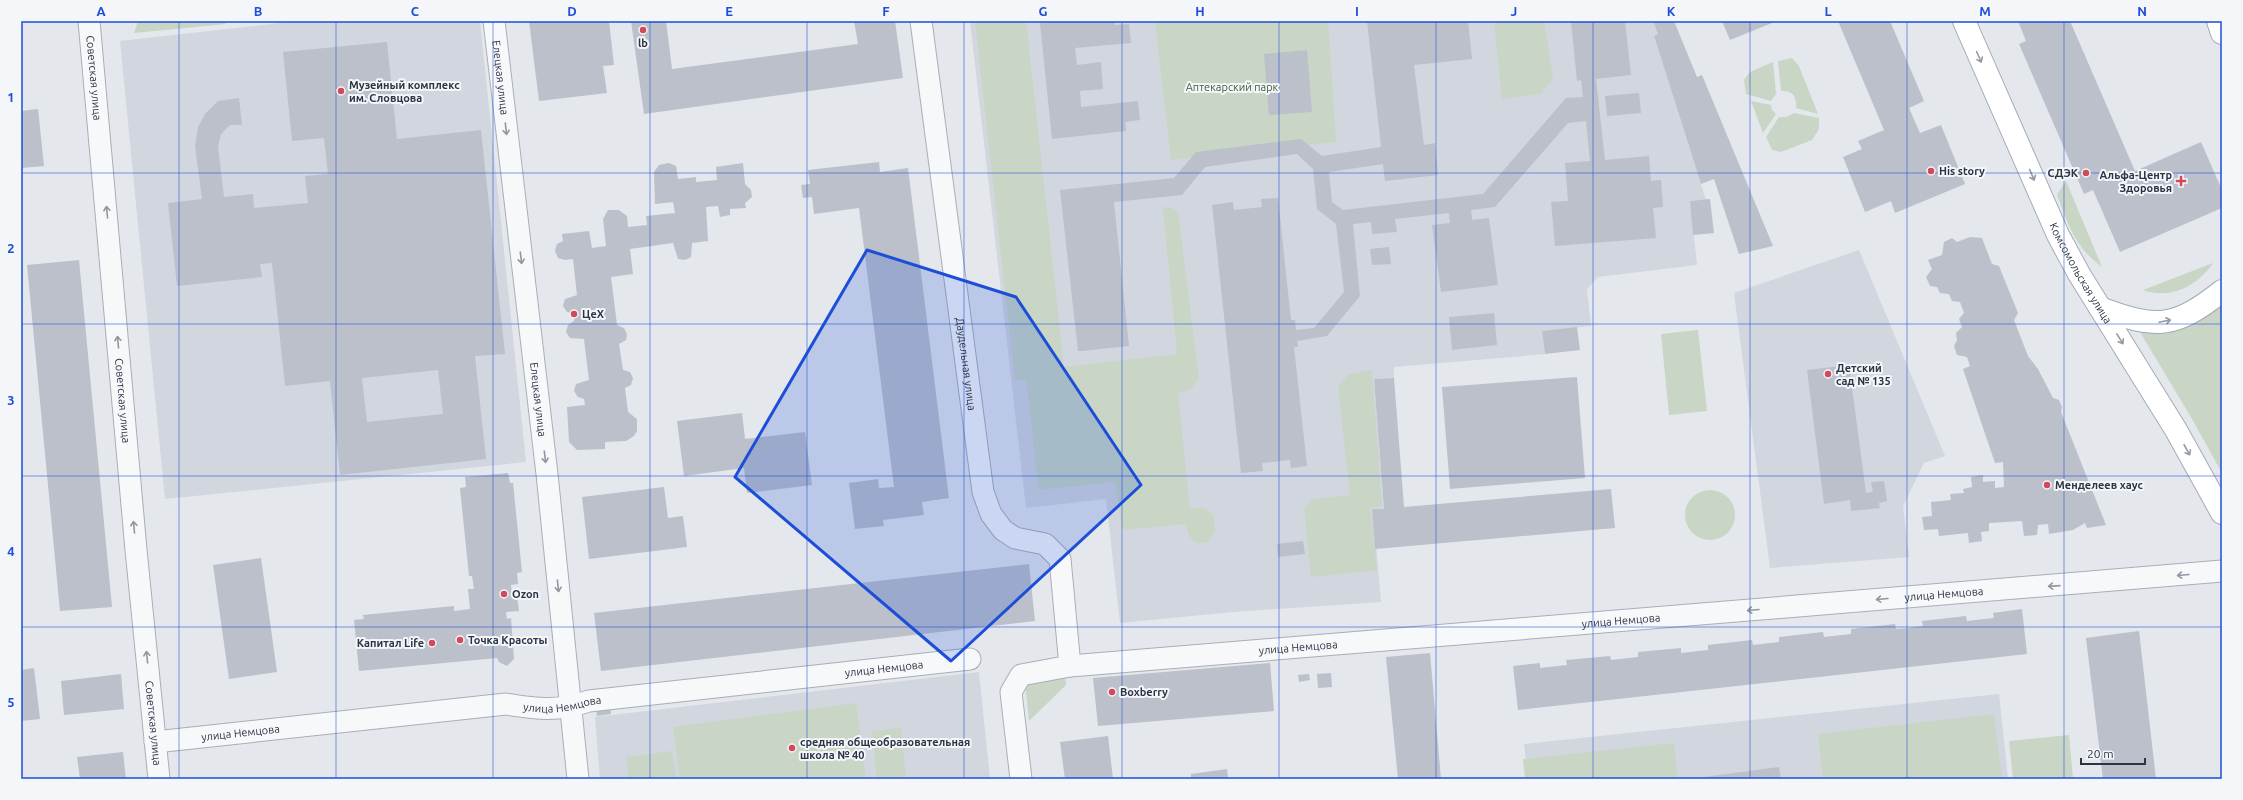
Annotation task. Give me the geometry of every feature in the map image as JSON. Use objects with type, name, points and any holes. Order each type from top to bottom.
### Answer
[{"type":"main road","name":"Комсомольская улица","points":[[1964,21],[2058,235],[2100,308],[2176,430],[2222,513]]},
{"type":"main road","points":[[2218,21],[2222,33]]},
{"type":"main road","points":[[2100,308],[2133,320],[2156,323],[2179,318],[2200,308],[2222,291]]},
{"type":"street","name":"Советская улица","points":[[89,21],[159,779]]},
{"type":"street","name":"Елецкая улица","points":[[494,21],[547,474],[578,779]]},
{"type":"street","name":"Даудельная улица","points":[[921,21],[983,492],[991,514],[1003,530],[1016,538],[1045,544],[1060,559],[1070,666]]},
{"type":"street","name":"улица Немцова","points":[[1021,779],[1011,692],[1021,675],[1070,666],[2222,571]]},
{"type":"street","name":"улица Немцова","points":[[155,742],[506,704],[540,710],[570,707],[589,701],[970,659]]},
{"type":"highlighted area","points":[[867,250],[1016,297],[1141,485],[951,661],[735,477]]},
{"type":"shaded area","points":[[298,21],[480,21],[526,462],[165,499],[120,41]]},
{"type":"shaded area","points":[[970,21],[1653,21],[1658,34],[1654,36],[1706,200],[1690,201],[1697,265],[1598,277],[1587,289],[1591,326],[1542,331],[1545,354],[1394,367],[1394,378],[1374,379],[1384,509],[1373,509],[1381,602],[1233,612],[1120,623],[1106,499],[1026,508]]},
{"type":"shaded area","name":"Детский сад № 135","points":[[1859,250],[1945,456],[1924,463],[1903,506],[1909,557],[1770,568],[1734,293]]},
{"type":"shaded area","name":"средняя общеобразовательная школа № 40","points":[[979,672],[990,779],[600,779],[595,717]]},
{"type":"shaded area","points":[[1999,694],[2008,779],[1528,779],[1524,744]]},
{"type":"green space","points":[[138,21],[224,21],[226,24],[134,33]]},
{"type":"green space","points":[[975,21],[1026,21],[1064,367],[1177,354],[1163,207],[1172,208],[1178,212],[1199,378],[1190,390],[1178,393],[1190,509],[1204,508],[1214,515],[1215,532],[1207,542],[1197,543],[1189,536],[1186,524],[1122,530],[1115,482],[1039,490],[1026,379],[1015,380]]},
{"type":"green space","name":"Аптекарский парк","points":[[1155,21],[1328,21],[1336,142],[1171,160]]},
{"type":"green space","points":[[1494,21],[1544,21],[1553,79],[1541,94],[1502,99]]},
{"type":"green space","points":[[1792,58],[1799,66],[1818,114],[1796,108],[1796,101],[1793,95],[1789,92],[1781,91],[1778,61]]},
{"type":"green space","points":[[1773,62],[1776,94],[1771,101],[1746,94],[1744,80],[1750,72]]},
{"type":"green space","points":[[1751,101],[1771,105],[1772,110],[1776,114],[1763,133]]},
{"type":"green space","points":[[1794,113],[1819,118],[1819,129],[1812,140],[1781,152],[1772,150],[1766,137],[1779,117],[1786,117]]},
{"type":"green space","points":[[2066,181],[2102,267],[2085,251],[2069,226],[2057,195]]},
{"type":"green space","points":[[2213,263],[2199,278],[2182,289],[2164,293],[2153,293],[2143,290]]},
{"type":"green space","points":[[2222,298],[2222,473],[2192,419],[2140,332],[2154,333],[2176,330],[2203,314]]},
{"type":"green space","points":[[1698,330],[1707,411],[1669,415],[1661,334]]},
{"type":"green space","points":[[1372,370],[1382,506],[1370,508],[1377,570],[1311,577],[1304,508],[1313,499],[1350,495],[1338,386],[1349,374]]},
{"type":"green space","points":[[1705,490],[1715,490],[1728,497],[1735,510],[1735,520],[1728,533],[1715,540],[1705,540],[1696,536],[1689,529],[1685,520],[1685,510],[1689,501],[1696,494]]},
{"type":"green space","points":[[1065,672],[1066,685],[1029,721],[1025,682]]},
{"type":"green space","points":[[856,703],[866,779],[680,779],[673,727]]},
{"type":"green space","points":[[1994,714],[2002,779],[1823,779],[1818,734]]},
{"type":"green space","points":[[901,728],[906,779],[877,779],[872,731]]},
{"type":"green space","points":[[2069,735],[2073,779],[2013,779],[2009,741]]},
{"type":"green space","points":[[1674,743],[1678,779],[1525,779],[1523,759]]},
{"type":"green space","points":[[672,751],[676,779],[629,779],[626,757]]},
{"type":"building","points":[[529,21],[609,21],[614,65],[603,66],[607,93],[539,101]]},
{"type":"building","points":[[631,21],[666,21],[672,69],[858,44],[854,21],[895,21],[903,78],[644,114]]},
{"type":"building","points":[[1056,21],[1115,21],[1115,25],[1129,24],[1131,43],[1075,48],[1077,65],[1101,62],[1103,89],[1080,91],[1081,107],[1138,101],[1140,120],[1125,122],[1126,131],[1052,139],[1040,23]]},
{"type":"building","points":[[1367,21],[1468,21],[1472,59],[1414,65],[1424,145],[1435,143],[1438,175],[1385,181],[1383,164],[1329,172],[1332,202],[1343,210],[1483,194],[1566,98],[1583,97],[1581,80],[1577,81],[1571,21],[1625,21],[1631,75],[1596,79],[1605,160],[1649,156],[1651,181],[1661,180],[1663,207],[1653,208],[1656,238],[1555,246],[1551,202],[1568,201],[1565,163],[1590,161],[1586,121],[1568,123],[1495,207],[1471,210],[1472,220],[1489,218],[1498,285],[1441,292],[1432,225],[1450,223],[1449,213],[1395,219],[1397,232],[1372,234],[1371,222],[1353,224],[1360,296],[1327,336],[1297,341],[1298,347],[1294,347],[1307,466],[1291,468],[1290,460],[1262,463],[1263,471],[1241,473],[1212,205],[1233,202],[1234,210],[1262,207],[1261,199],[1278,198],[1291,320],[1295,320],[1296,330],[1314,328],[1344,292],[1336,224],[1317,209],[1313,169],[1297,154],[1205,167],[1182,195],[1114,202],[1129,346],[1082,351],[1078,351],[1060,190],[1174,178],[1196,152],[1301,139],[1322,156],[1381,147]]},
{"type":"building","points":[[1653,21],[1674,21],[1697,77],[1702,75],[1773,246],[1739,254],[1714,179],[1701,184],[1654,36],[1658,34]]},
{"type":"building","points":[[1722,21],[1777,21],[1730,40]]},
{"type":"building","points":[[1838,21],[1890,21],[1924,101],[1909,108],[1920,133],[1941,125],[1965,184],[1895,213],[1891,201],[1865,212],[1843,157],[1862,149],[1858,141],[1884,130]]},
{"type":"building","points":[[2018,21],[2070,21],[2135,171],[2201,142],[2222,190],[2222,208],[2120,252],[2093,190],[2084,194],[2019,44],[2026,41]]},
{"type":"building","points":[[387,42],[397,139],[481,130],[505,354],[475,356],[486,459],[340,475],[330,381],[285,386],[272,263],[260,264],[262,277],[177,286],[168,203],[202,199],[195,146],[198,127],[205,114],[218,101],[239,98],[242,125],[230,125],[221,134],[218,146],[224,197],[253,194],[254,208],[308,203],[305,176],[328,174],[324,138],[292,141],[283,52]],"holes":[[[438,370],[443,414],[367,422],[362,378]]]},
{"type":"building","points":[[1307,50],[1312,112],[1269,115],[1264,54]]},
{"type":"building","points":[[1639,93],[1641,113],[1607,116],[1605,96]]},
{"type":"building","points":[[38,109],[44,166],[21,168],[21,111]]},
{"type":"building","points":[[879,162],[880,172],[908,168],[949,498],[922,502],[924,515],[883,520],[884,526],[855,529],[849,483],[878,479],[879,488],[894,487],[859,208],[814,214],[812,197],[803,198],[801,185],[810,184],[808,170]]},
{"type":"building","points":[[669,163],[676,166],[678,179],[696,177],[696,182],[717,180],[716,167],[743,163],[745,184],[751,190],[752,197],[745,203],[746,208],[730,209],[730,215],[720,217],[718,206],[706,207],[708,241],[692,243],[691,257],[685,260],[678,259],[673,243],[630,249],[633,274],[611,277],[617,325],[624,328],[627,334],[626,340],[619,344],[623,370],[630,372],[633,378],[631,385],[625,388],[628,412],[637,419],[637,431],[634,436],[626,441],[605,442],[605,449],[577,450],[569,442],[567,407],[585,405],[584,399],[578,397],[574,391],[576,384],[589,380],[584,339],[570,338],[566,332],[568,325],[574,321],[574,314],[567,312],[563,306],[565,299],[577,295],[573,259],[565,260],[558,258],[555,251],[557,244],[563,241],[562,234],[589,231],[592,248],[606,246],[603,219],[608,210],[619,210],[627,216],[628,227],[647,225],[646,216],[675,213],[673,202],[655,204],[654,172],[659,165]]},
{"type":"building","points":[[1710,199],[1714,233],[1693,235],[1690,201]]},
{"type":"building","points":[[1970,237],[1982,238],[1992,264],[1999,266],[2018,313],[2014,320],[2028,356],[2038,369],[2053,398],[2059,400],[2062,407],[2061,412],[2106,525],[2087,528],[2085,523],[2073,530],[2049,534],[2048,524],[2038,525],[2037,535],[2024,536],[2022,521],[1989,523],[1989,531],[1981,532],[1982,541],[1969,543],[1968,533],[1939,536],[1938,529],[1924,530],[1922,517],[1932,516],[1931,502],[1951,500],[1950,494],[1964,493],[1963,489],[1972,487],[1971,477],[1983,475],[1983,482],[1995,481],[1995,488],[2004,487],[2003,462],[1995,463],[1963,369],[1970,366],[1967,357],[1957,355],[1954,346],[1957,340],[1956,333],[1962,327],[1959,319],[1964,313],[1960,302],[1952,301],[1949,294],[1940,293],[1937,287],[1930,286],[1926,277],[1932,269],[1928,260],[1942,255],[1944,242],[1952,238],[1957,242]]},
{"type":"building","points":[[1389,247],[1391,264],[1372,265],[1370,249]]},
{"type":"building","points":[[79,260],[112,607],[60,611],[27,265]]},
{"type":"building","points":[[1494,313],[1497,345],[1452,350],[1449,317]]},
{"type":"building","points":[[1577,327],[1580,350],[1545,354],[1542,331]]},
{"type":"building","points":[[1849,365],[1866,493],[1873,492],[1871,482],[1884,481],[1887,501],[1879,503],[1880,508],[1851,511],[1850,500],[1824,504],[1807,370]]},
{"type":"building","points":[[1577,377],[1585,478],[1450,489],[1442,387]]},
{"type":"building","points":[[1394,378],[1404,507],[1611,489],[1615,528],[1375,549],[1372,509],[1384,509],[1374,379]]},
{"type":"building","points":[[742,413],[745,439],[805,432],[812,485],[747,493],[744,468],[684,476],[677,421]]},
{"type":"building","points":[[508,473],[510,483],[513,483],[522,572],[517,573],[518,584],[511,585],[512,595],[517,595],[519,611],[506,612],[507,619],[511,618],[514,659],[507,666],[499,662],[497,658],[359,671],[354,620],[364,619],[363,615],[454,606],[454,611],[470,609],[468,589],[474,589],[472,576],[469,576],[460,488],[466,487],[465,477]]},
{"type":"building","points":[[664,487],[668,518],[683,516],[687,547],[589,559],[582,497]]},
{"type":"building","points":[[1303,541],[1305,554],[1278,557],[1277,544]]},
{"type":"building","points":[[261,558],[277,672],[229,679],[213,565]]},
{"type":"building","points":[[1029,564],[1035,621],[601,671],[594,613]]},
{"type":"building","points":[[2022,609],[2027,654],[1518,710],[1513,666],[1540,663],[1540,668],[1567,665],[1566,660],[1610,656],[1611,660],[1638,657],[1638,652],[1681,648],[1681,653],[1708,650],[1708,645],[1752,640],[1753,645],[1779,642],[1779,637],[1823,632],[1824,637],[1851,634],[1851,629],[1895,624],[1896,629],[1909,628],[1923,626],[1922,621],[1966,616],[1967,621],[1994,618],[1993,613]]},
{"type":"building","points":[[2139,631],[2156,779],[2103,779],[2086,638]]},
{"type":"building","points":[[1430,653],[1441,779],[1398,779],[1386,657]]},
{"type":"building","points":[[1270,663],[1274,711],[1098,726],[1093,678]]},
{"type":"building","points":[[34,668],[40,719],[21,721],[21,670]]},
{"type":"building","points":[[1331,673],[1332,687],[1318,688],[1317,674]]},
{"type":"building","points":[[121,674],[124,709],[64,715],[61,681]]},
{"type":"building","points":[[1309,674],[1310,680],[1299,682],[1298,675]]},
{"type":"building","points":[[610,702],[611,714],[597,716],[595,704]]},
{"type":"building","points":[[1108,736],[1113,779],[1065,779],[1060,742]]},
{"type":"building","points":[[123,752],[126,779],[80,779],[77,757]]},
{"type":"building","points":[[1779,767],[1781,779],[1704,779],[1704,777]]},
{"type":"building","points":[[1227,769],[1228,779],[1191,779],[1191,774]]},
{"type":"place","name":"lb","points":[[643,30]]},
{"type":"place","name":"Музейный комплекс им. Словцова","points":[[341,91]]},
{"type":"place","name":"His story","points":[[1931,171]]},
{"type":"place","name":"СДЭК","points":[[2086,173]]},
{"type":"place","name":"Альфа-Центр Здоровья","points":[[2181,181]]},
{"type":"place","name":"ЦеХ","points":[[574,314]]},
{"type":"place","name":"Детский сад № 135","points":[[1828,374]]},
{"type":"place","name":"Менделеев хаус","points":[[2047,485]]},
{"type":"place","name":"Ozon","points":[[504,594]]},
{"type":"place","name":"Точка Красоты","points":[[460,640]]},
{"type":"place","name":"Капитал Life","points":[[432,643]]},
{"type":"place","name":"Boxberry","points":[[1112,692]]},
{"type":"place","name":"средняя общеобразовательная школа № 40","points":[[792,748]]}]
